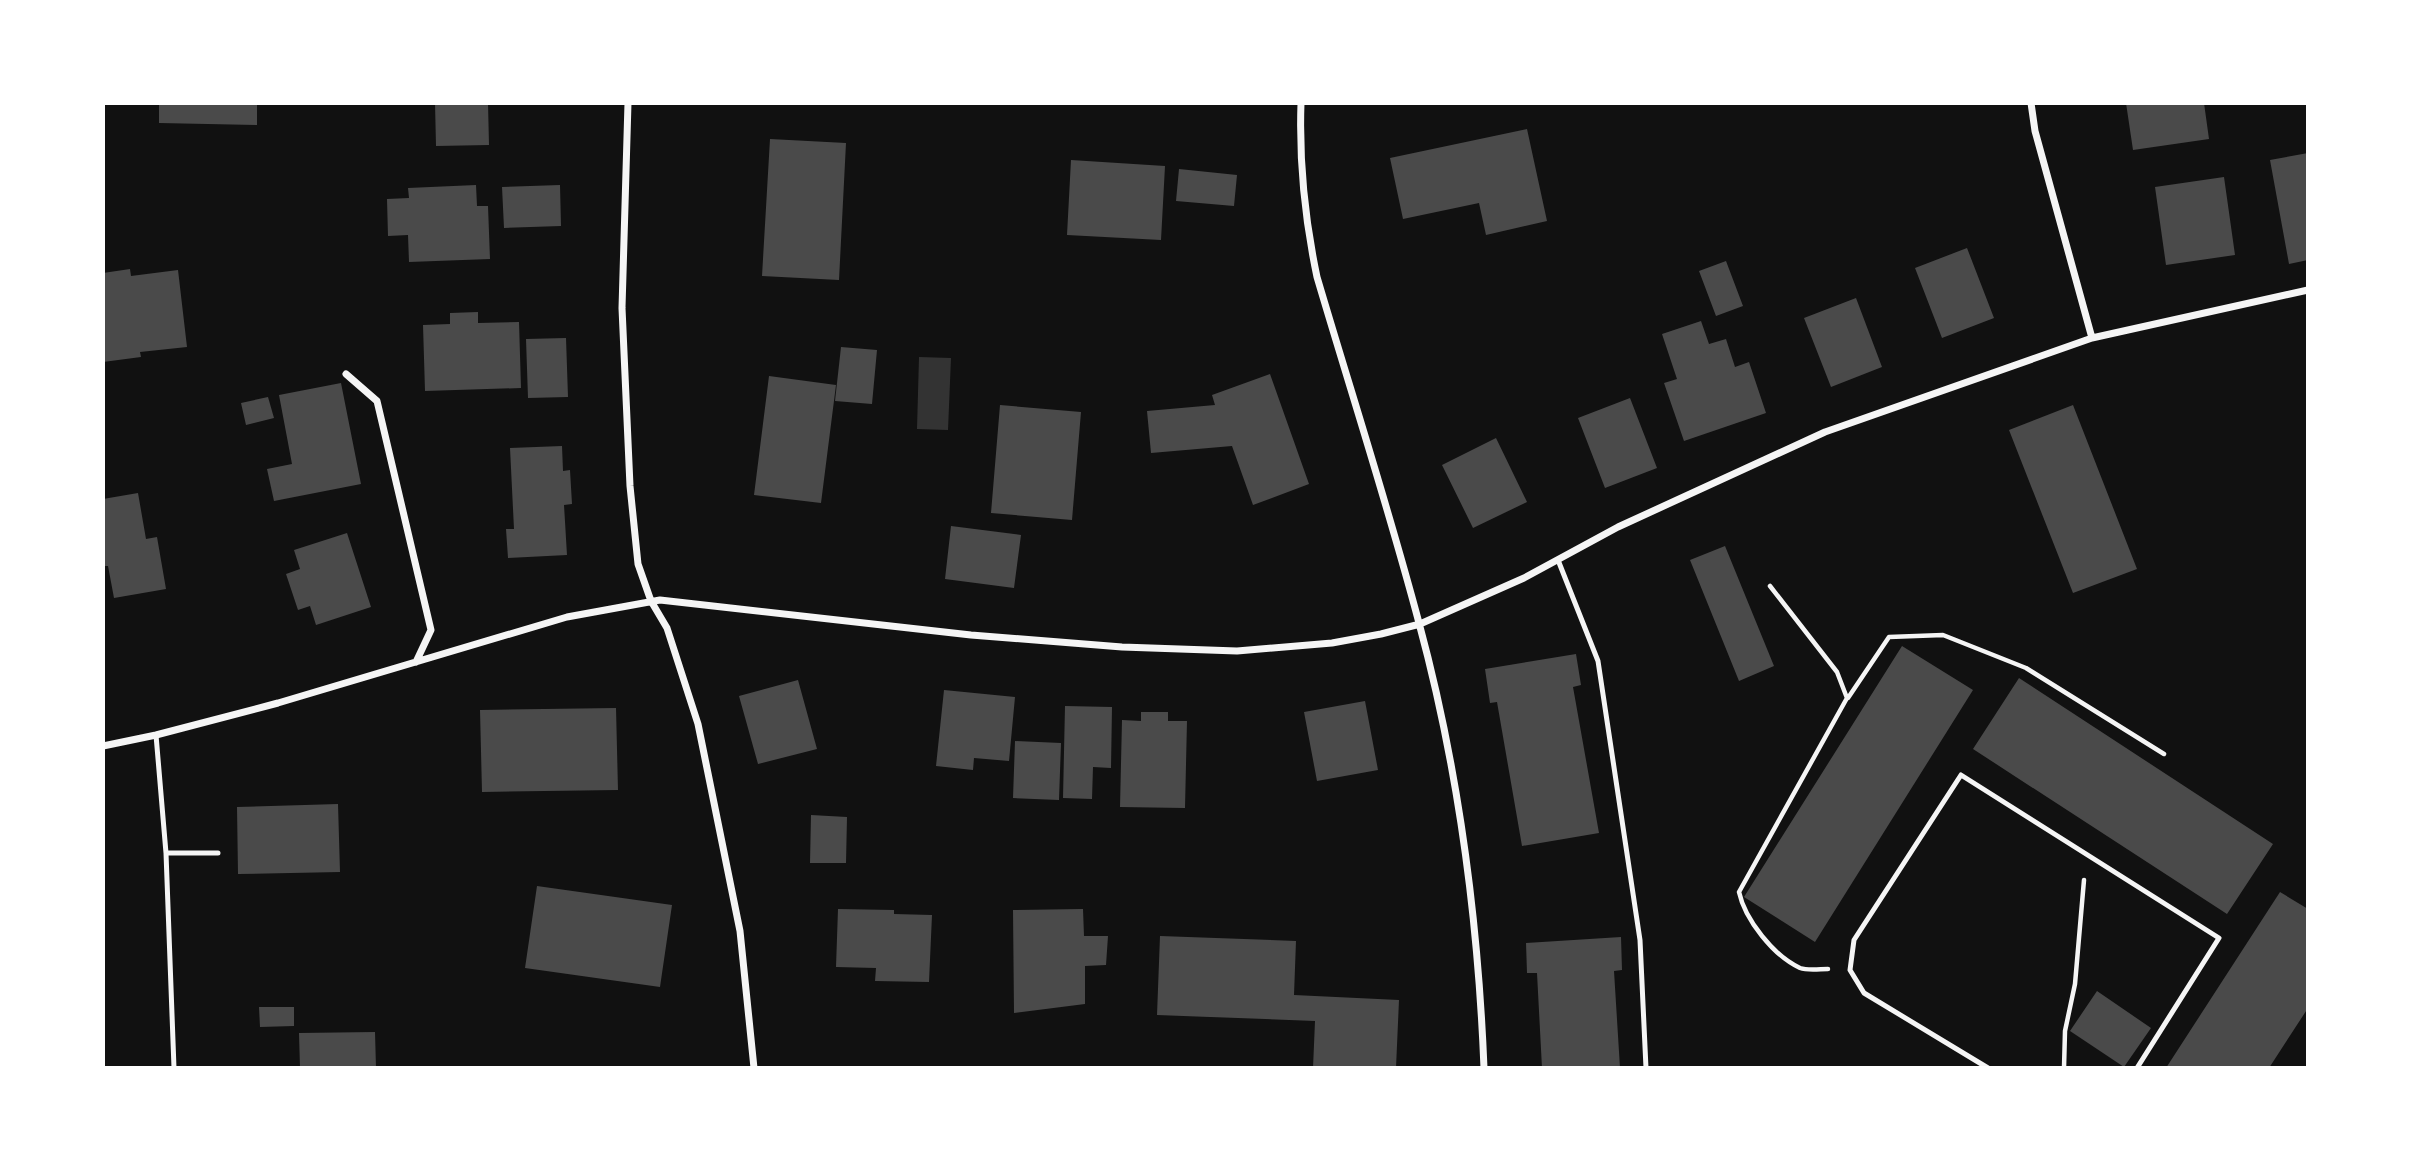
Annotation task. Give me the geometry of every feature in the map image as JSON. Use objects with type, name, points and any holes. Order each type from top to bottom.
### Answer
[{"type":"street","points":[[628,103],[622,309],[629,472],[638,564],[651,601],[667,628],[698,724],[740,931],[754,1068]]},
{"type":"street","points":[[1301,103],[1300,144],[1310,243],[1317,276],[1420,624],[1444,734],[1465,851],[1480,979],[1484,1068]]},
{"type":"street","points":[[2031,103],[2035,131],[2092,338]]},
{"type":"street","points":[[103,746],[278,703],[567,617],[660,600],[971,635],[1122,646],[1237,651],[1332,643],[1420,624],[1524,579],[1618,527],[1825,432],[2092,338],[2308,290]]},
{"type":"street","points":[[346,374],[377,401],[431,630],[416,662]]},
{"type":"lane","points":[[1558,560],[1598,661],[1640,940],[1646,1068]]},
{"type":"lane","points":[[156,735],[166,853],[174,1068]]},
{"type":"lane","points":[[1988,1068],[1864,993],[1850,970],[1854,940],[1961,775],[2219,939],[2137,1068]]},
{"type":"lane","points":[[166,853],[218,853]]},
{"type":"path","points":[[1770,586],[1837,672],[1847,698]]},
{"type":"path","points":[[1850,970],[1802,969],[1770,946],[1742,907],[1739,892],[1847,698],[1889,637],[1943,635],[2026,668],[2164,754]]},
{"type":"path","points":[[2064,1068],[2065,1031],[2075,984],[2087,855]]},
{"type":"shaded area","points":[[919,357],[951,358],[948,430],[917,429]]},
{"type":"building","points":[[159,103],[257,103],[257,125],[159,123]]},
{"type":"building","points":[[435,103],[488,103],[489,145],[436,146]]},
{"type":"building","points":[[2126,103],[2204,103],[2209,139],[2133,150]]},
{"type":"building","points":[[1527,129],[1547,221],[1486,235],[1479,203],[1403,219],[1390,158]]},
{"type":"building","points":[[770,139],[846,143],[839,280],[762,276]]},
{"type":"building","points":[[2308,153],[2308,260],[2289,264],[2270,160]]},
{"type":"building","points":[[1071,160],[1165,166],[1161,240],[1067,235]]},
{"type":"building","points":[[1179,169],[1237,175],[1234,206],[1176,201]]},
{"type":"building","points":[[2224,177],[2235,255],[2166,265],[2155,187]]},
{"type":"building","points":[[476,185],[477,206],[488,206],[490,259],[409,262],[408,235],[388,236],[387,199],[409,198],[408,188]]},
{"type":"building","points":[[560,185],[561,226],[504,228],[502,187]]},
{"type":"building","points":[[1967,248],[1994,318],[1942,338],[1915,268]]},
{"type":"building","points":[[1726,261],[1743,306],[1716,316],[1699,271]]},
{"type":"building","points":[[130,269],[131,276],[178,270],[187,347],[140,352],[141,357],[103,362],[103,273]]},
{"type":"building","points":[[1856,298],[1882,367],[1831,387],[1804,318]]},
{"type":"building","points":[[478,312],[478,323],[519,322],[521,388],[425,391],[423,325],[450,324],[450,313]]},
{"type":"building","points":[[1701,321],[1709,344],[1726,339],[1735,367],[1749,362],[1766,413],[1684,441],[1664,383],[1677,379],[1662,334]]},
{"type":"building","points":[[566,338],[568,397],[528,398],[526,339]]},
{"type":"building","points":[[841,347],[877,350],[872,404],[835,401]]},
{"type":"building","points":[[1270,374],[1309,484],[1253,505],[1232,446],[1151,453],[1147,411],[1215,405],[1212,395]]},
{"type":"building","points":[[769,376],[836,385],[821,503],[754,495]]},
{"type":"building","points":[[341,383],[361,484],[274,501],[267,469],[292,464],[279,395]]},
{"type":"building","points":[[268,397],[274,418],[246,425],[241,403]]},
{"type":"building","points":[[1630,398],[1657,468],[1605,488],[1578,418]]},
{"type":"building","points":[[1000,405],[1081,412],[1072,520],[991,513]]},
{"type":"building","points":[[2073,405],[2137,569],[2073,593],[2009,430]]},
{"type":"building","points":[[1496,438],[1527,502],[1473,528],[1442,465]]},
{"type":"building","points":[[562,446],[563,471],[570,470],[572,504],[564,505],[567,555],[508,558],[506,529],[514,529],[510,448]]},
{"type":"building","points":[[138,493],[146,539],[157,537],[166,589],[114,598],[108,566],[103,566],[103,499]]},
{"type":"building","points":[[951,526],[1021,535],[1014,588],[945,579]]},
{"type":"building","points":[[347,533],[371,607],[316,625],[310,606],[298,610],[286,574],[300,569],[294,550]]},
{"type":"building","points":[[1725,546],[1774,666],[1739,681],[1690,560]]},
{"type":"building","points":[[1902,646],[1973,690],[1815,942],[1744,897]]},
{"type":"building","points":[[1576,654],[1581,685],[1573,687],[1599,833],[1522,846],[1497,702],[1490,703],[1485,669]]},
{"type":"building","points":[[2019,678],[2273,844],[2227,914],[1973,749]]},
{"type":"building","points":[[798,680],[817,749],[758,764],[739,696]]},
{"type":"building","points":[[944,690],[1015,697],[1009,761],[974,758],[973,770],[936,766]]},
{"type":"building","points":[[1365,701],[1378,770],[1317,781],[1304,712]]},
{"type":"building","points":[[1065,706],[1112,707],[1111,768],[1093,767],[1092,799],[1063,798]]},
{"type":"building","points":[[616,708],[618,790],[482,792],[480,710]]},
{"type":"building","points":[[1141,712],[1168,712],[1168,721],[1187,721],[1185,808],[1120,807],[1122,720],[1141,721]]},
{"type":"building","points":[[1015,741],[1061,743],[1059,800],[1013,798]]},
{"type":"building","points":[[338,804],[340,872],[238,874],[237,807]]},
{"type":"building","points":[[811,815],[847,817],[846,863],[810,863]]},
{"type":"building","points":[[537,886],[672,905],[660,987],[525,968]]},
{"type":"building","points":[[2280,892],[2308,909],[2308,1008],[2269,1068],[2166,1068]]},
{"type":"building","points":[[838,909],[894,910],[894,914],[932,915],[929,982],[875,981],[876,968],[836,967]]},
{"type":"building","points":[[1083,909],[1084,936],[1108,936],[1106,965],[1085,966],[1085,1004],[1014,1013],[1013,910]]},
{"type":"building","points":[[1160,936],[1296,941],[1294,995],[1399,1000],[1396,1068],[1313,1068],[1315,1021],[1157,1015]]},
{"type":"building","points":[[1621,937],[1622,970],[1614,971],[1620,1068],[1542,1068],[1537,973],[1527,973],[1526,943]]},
{"type":"building","points":[[2097,991],[2151,1028],[2124,1067],[2070,1031]]},
{"type":"building","points":[[259,1007],[294,1007],[294,1026],[260,1027]]},
{"type":"building","points":[[375,1032],[376,1068],[300,1068],[299,1033]]}]
